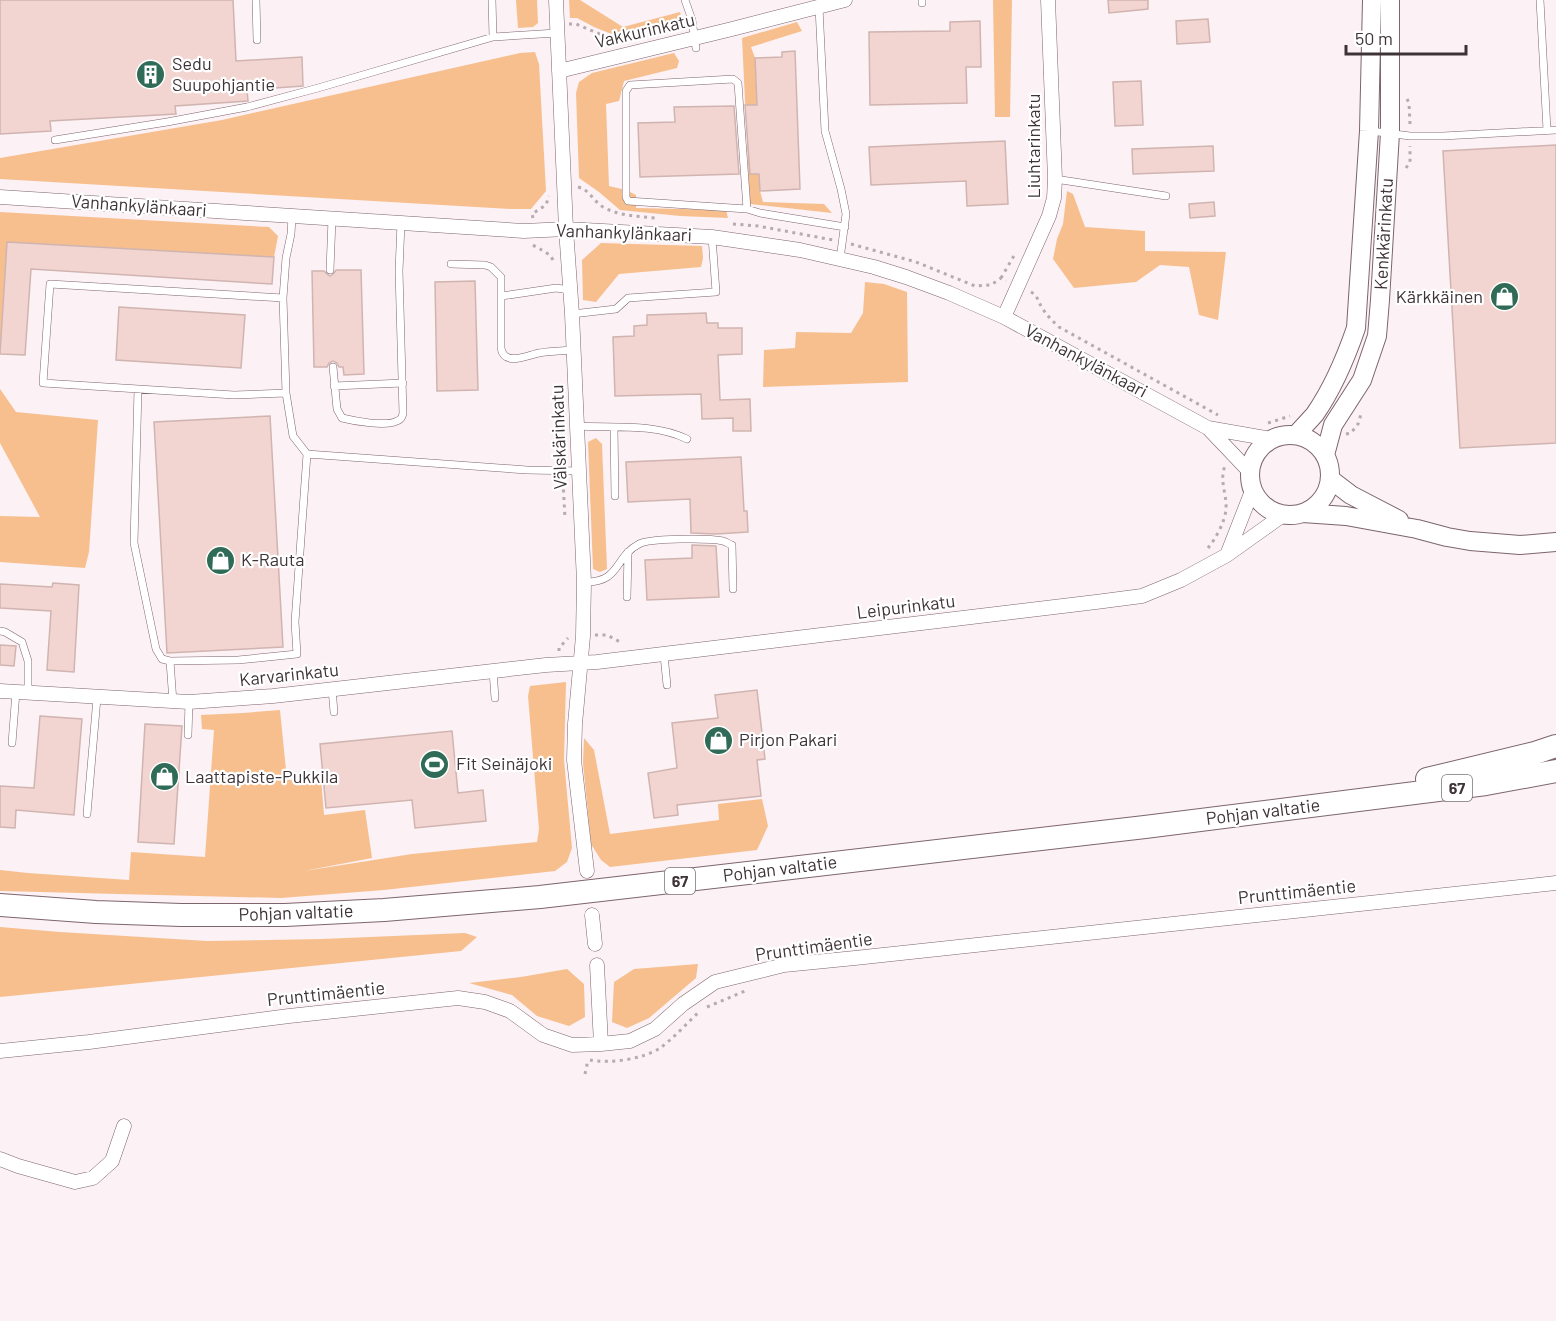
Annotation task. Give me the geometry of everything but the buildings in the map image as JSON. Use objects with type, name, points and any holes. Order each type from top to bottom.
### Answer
[{"type":"main road","points":[[1367,799],[1400,786],[1556,746]]},
{"type":"main road","name":"Pohjan valtatie","points":[[0,905],[181,915],[285,915],[384,910],[540,897],[1145,827],[1486,784],[1556,771]]},
{"type":"main road","points":[[1367,799],[1556,787]]},
{"type":"street","name":"Välskärinkatu","points":[[556,0],[584,582],[583,636],[573,760],[587,871]]},
{"type":"street","name":"Vakkurinkatu","points":[[559,70],[696,43],[845,0]]},
{"type":"street","name":"Liuhtarinkatu","points":[[1004,317],[1049,216],[1054,198],[1048,0]]},
{"type":"street","name":"Kenkkärinkatu","points":[[1296,435],[1315,414],[1333,383],[1356,328],[1369,131],[1372,0]]},
{"type":"street","name":"Kenkkärinkatu","points":[[1325,456],[1333,425],[1362,380],[1377,336],[1390,134],[1390,0]]},
{"type":"street","name":"Vanhankylänkaari","points":[[0,197],[533,231],[566,229],[712,237],[800,250],[906,277],[950,293],[1004,317],[1208,428],[1249,471]]},
{"type":"street","name":"Vanhankylänkaari","points":[[1208,428],[1271,439]]},
{"type":"street","points":[[1304,513],[1322,500],[1327,490],[1330,479],[1325,456],[1318,446],[1307,438],[1283,435],[1271,439],[1260,447],[1253,458],[1249,471],[1250,481],[1252,491],[1260,502],[1270,510],[1283,515],[1304,513],[1346,516],[1470,541],[1520,545],[1556,542]]},
{"type":"street","points":[[1330,479],[1351,495],[1417,529]]},
{"type":"street","points":[[1227,555],[1252,491]]},
{"type":"street","name":"Leipurinkatu","points":[[581,663],[1142,596],[1181,580],[1227,555],[1283,515]]},
{"type":"street","name":"Karvarinkatu","points":[[0,691],[189,702],[273,696],[581,663]]},
{"type":"street","name":"Prunttimäentie","points":[[0,1051],[458,998],[485,1002],[510,1011],[543,1035],[572,1044],[630,1041],[655,1029],[683,1004],[715,982],[784,965],[1556,883]]},
{"type":"street","points":[[592,915],[595,944]]},
{"type":"street","points":[[595,1044],[597,965]]},
{"type":"street","points":[[0,1159],[75,1182],[93,1178],[112,1161],[124,1126]]},
{"type":"lane","points":[[256,0],[257,40]]},
{"type":"lane","points":[[492,0],[493,37]]},
{"type":"lane","points":[[685,0],[692,20],[696,43]]},
{"type":"lane","points":[[1540,0],[1547,130]]},
{"type":"lane","points":[[819,8],[825,131],[846,214],[840,259]]},
{"type":"lane","points":[[55,141],[247,107],[493,37],[557,29]]},
{"type":"lane","points":[[747,209],[738,83],[733,79],[630,85],[626,91],[626,197],[628,201],[747,209],[845,227]]},
{"type":"lane","points":[[1369,131],[1410,136],[1443,136],[1556,130]]},
{"type":"lane","points":[[1055,179],[1166,196]]},
{"type":"lane","points":[[138,389],[134,543],[156,649],[162,658],[170,661],[238,660],[297,654],[295,622],[307,454],[293,436],[286,393],[283,298],[292,216]]},
{"type":"lane","points":[[330,270],[332,219]]},
{"type":"lane","points":[[333,367],[336,409],[342,418],[359,423],[395,423],[401,419],[403,383],[399,271],[401,223]]},
{"type":"lane","points":[[572,314],[616,309],[628,298],[716,292],[712,237]]},
{"type":"lane","points":[[451,264],[484,265],[491,267],[501,277],[501,348],[502,354],[506,357],[525,358],[538,353],[574,350]]},
{"type":"lane","points":[[283,298],[50,284],[43,382],[234,395],[286,393]]},
{"type":"lane","points":[[502,296],[556,288],[570,290]]},
{"type":"lane","points":[[334,386],[403,383]]},
{"type":"lane","points":[[577,426],[652,429],[677,434],[687,439]]},
{"type":"lane","points":[[614,428],[615,496]]},
{"type":"lane","points":[[307,454],[579,471]]},
{"type":"lane","points":[[584,582],[606,579],[628,552],[640,543],[669,539],[723,541],[732,545],[734,589]]},
{"type":"lane","points":[[627,597],[628,552]]},
{"type":"lane","points":[[0,631],[22,642],[28,661],[12,743]]},
{"type":"lane","points":[[664,654],[667,685]]},
{"type":"lane","points":[[170,661],[173,702]]},
{"type":"lane","points":[[493,671],[495,698]]},
{"type":"lane","points":[[332,689],[334,712]]},
{"type":"lane","points":[[87,814],[97,698]]},
{"type":"lane","points":[[188,735],[189,702]]},
{"type":"path","points":[[557,29],[576,24],[616,41],[627,38]]},
{"type":"path","points":[[1404,170],[1410,162],[1409,104],[1406,96]]},
{"type":"path","points":[[556,288],[554,262],[550,255],[541,248],[533,246],[532,214],[546,205],[551,186],[581,188],[589,192],[597,203],[617,214],[658,218]]},
{"type":"path","points":[[729,224],[758,226],[843,242],[916,262],[975,286],[991,285],[1001,278],[1018,247]]},
{"type":"path","points":[[1001,278],[1036,295],[1048,317],[1059,327],[1225,418]]},
{"type":"path","points":[[1244,434],[1251,424],[1270,423],[1296,413],[1315,414]]},
{"type":"path","points":[[1333,425],[1342,434],[1351,433],[1362,414]]},
{"type":"path","points":[[561,421],[565,518]]},
{"type":"path","points":[[1205,552],[1213,542],[1226,508],[1222,487],[1223,469],[1232,453]]},
{"type":"path","points":[[560,664],[559,648],[568,636],[607,635],[619,643],[626,644]]},
{"type":"path","points":[[588,1060],[630,1060],[658,1049],[704,1008],[754,987]]},
{"type":"path","points":[[585,1074],[595,1044]]},
{"type":"shaded area","points":[[516,0],[537,0],[538,23],[533,27],[518,28]]},
{"type":"shaded area","points":[[569,0],[580,0],[623,27],[680,12],[683,23],[619,37],[577,18],[570,18]]},
{"type":"shaded area","points":[[993,0],[1012,0],[1010,117],[995,117]]},
{"type":"shaded area","points":[[797,22],[802,31],[751,47],[755,58],[760,191],[763,202],[824,204],[832,213],[750,204],[742,38]]},
{"type":"shaded area","points":[[535,52],[539,64],[546,191],[531,209],[0,179],[0,158],[222,120],[520,53]]},
{"type":"shaded area","points":[[674,53],[679,61],[677,68],[624,81],[619,101],[606,104],[609,186],[636,195],[636,208],[726,210],[728,218],[620,210],[579,178],[576,93],[579,82],[592,73]]},
{"type":"shaded area","points":[[1067,191],[1073,194],[1085,227],[1145,231],[1145,251],[1226,252],[1218,320],[1199,315],[1189,267],[1160,265],[1136,282],[1074,288],[1053,259],[1063,224]]},
{"type":"shaded area","points":[[0,212],[269,227],[278,236],[274,257],[7,242],[0,354]]},
{"type":"shaded area","points":[[601,243],[702,246],[703,258],[701,267],[619,274],[596,302],[583,300],[582,260]]},
{"type":"shaded area","points":[[865,282],[884,284],[907,292],[908,382],[763,387],[764,350],[795,348],[796,332],[851,333],[863,313]]},
{"type":"shaded area","points":[[0,389],[16,412],[98,420],[89,552],[85,568],[0,562],[0,516],[40,517],[0,443]]},
{"type":"shaded area","points":[[596,438],[602,444],[607,569],[600,572],[593,569],[588,442]]},
{"type":"shaded area","points":[[566,682],[564,760],[572,848],[567,862],[555,871],[384,890],[281,898],[0,891],[0,870],[129,880],[131,852],[205,857],[214,730],[202,729],[201,715],[280,710],[287,780],[321,778],[324,815],[365,810],[372,858],[304,871],[412,854],[537,842],[539,829],[528,696],[530,686]]},
{"type":"shaded area","points":[[584,738],[594,750],[610,834],[719,820],[718,804],[762,799],[768,826],[757,850],[610,867],[601,860],[591,844],[583,763]]},
{"type":"shaded area","points":[[0,927],[207,941],[465,933],[477,937],[461,951],[0,997]]},
{"type":"shaded area","points":[[698,964],[696,978],[649,1018],[627,1028],[612,1022],[614,982],[634,969]]},
{"type":"shaded area","points":[[567,969],[584,984],[585,1017],[569,1026],[537,1016],[512,995],[469,983],[521,977]]},
{"type":"place","name":"Sedu Suupohjantie","points":[[151,74]]},
{"type":"place","name":"Kärkkäinen","points":[[1504,297]]},
{"type":"place","name":"K-Rauta","points":[[220,560]]},
{"type":"place","name":"Pirjon Pakari","points":[[718,740]]},
{"type":"place","name":"Fit Seinäjoki","points":[[435,764]]},
{"type":"place","name":"Laattapiste-Pukkila","points":[[164,777]]}]
